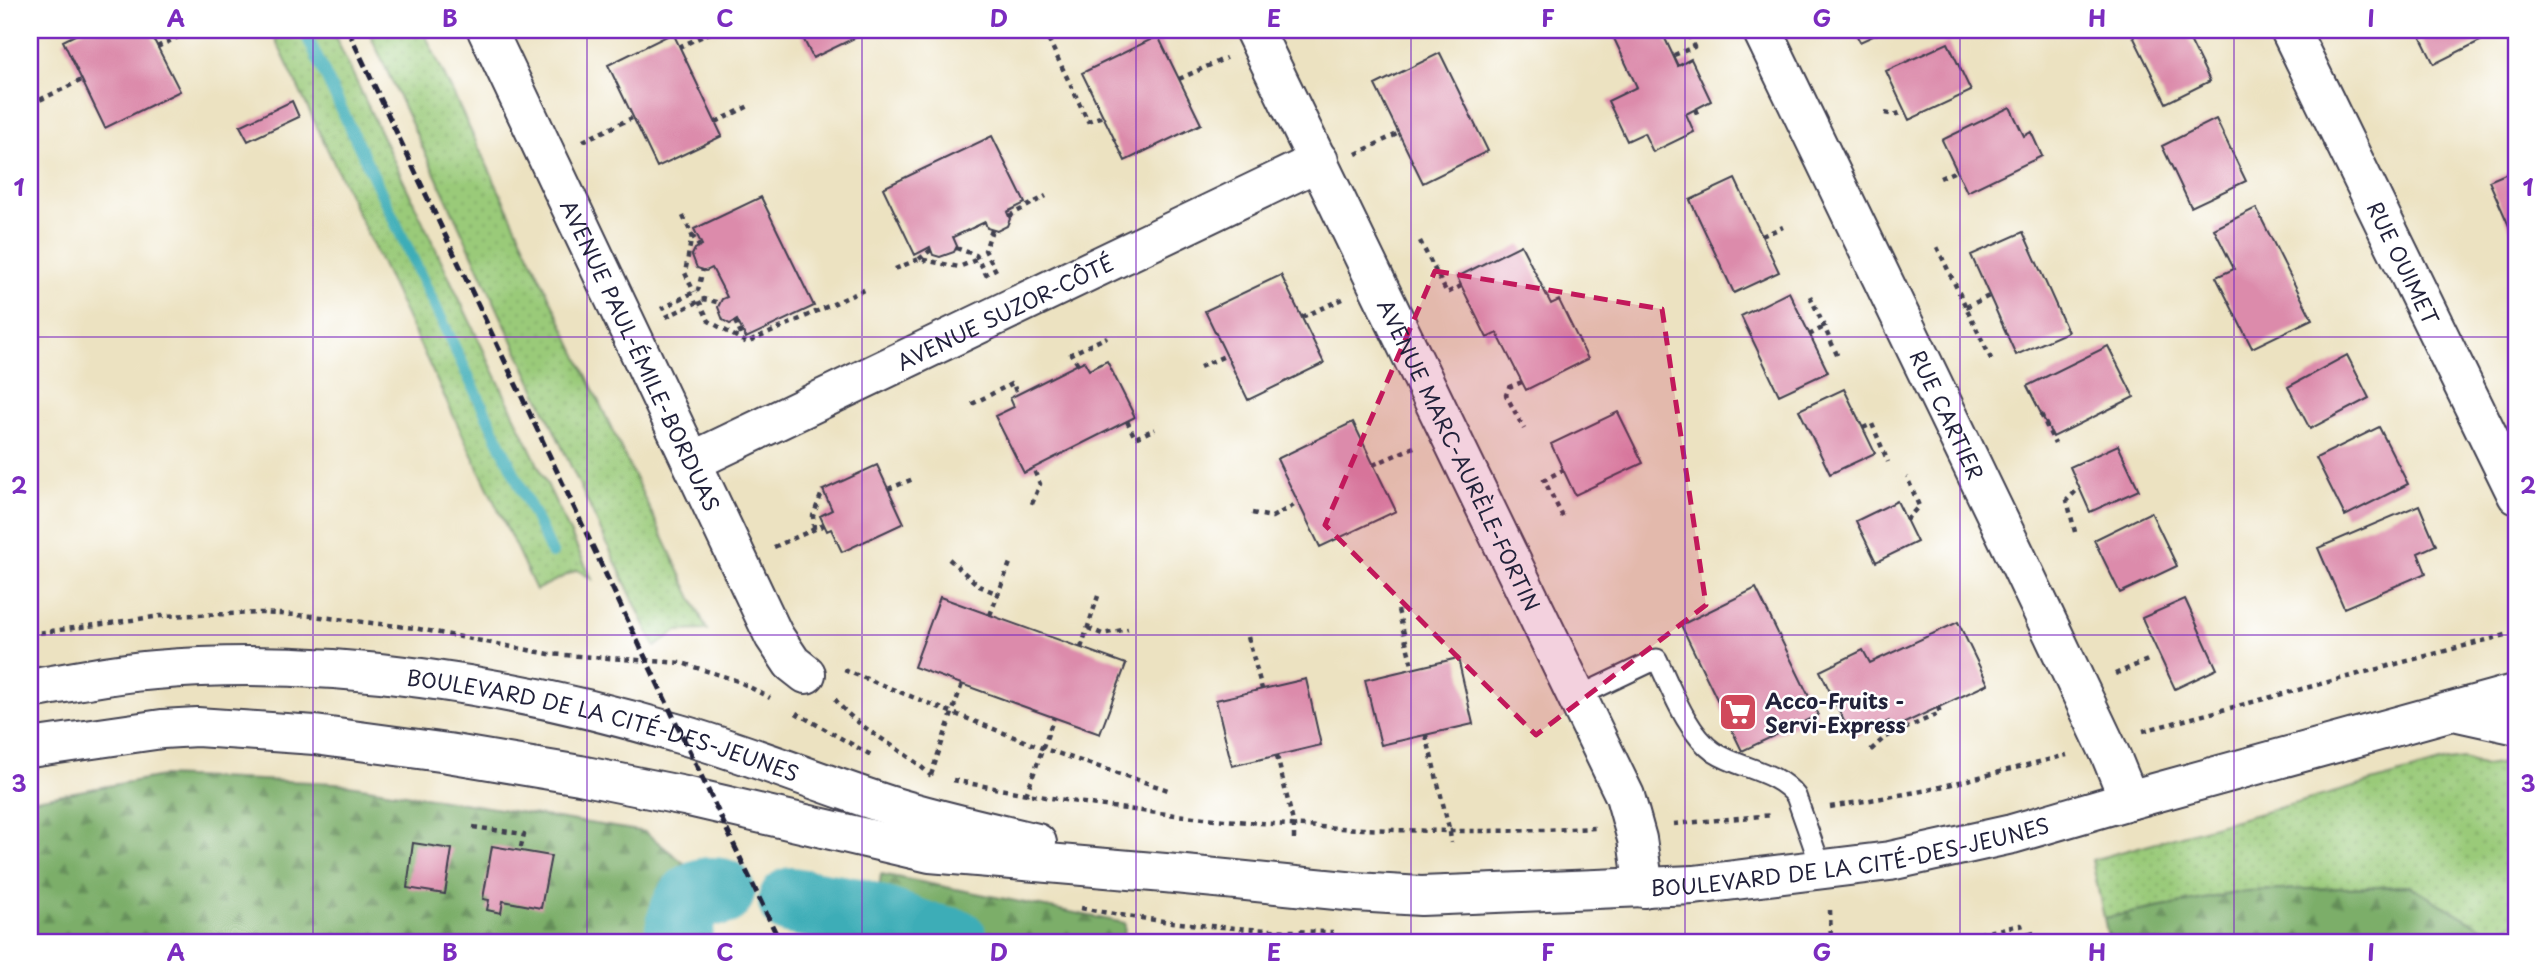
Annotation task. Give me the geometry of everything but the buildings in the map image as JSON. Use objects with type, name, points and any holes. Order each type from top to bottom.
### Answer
[{"type":"street","name":"AVENUE PAUL-ÉMILE-BORDUAS","points":[[488,30],[782,650],[792,663],[823,676]]},
{"type":"street","name":"RUE CARTIER","points":[[1762,30],[2025,575],[2111,756],[2129,800]]},
{"type":"street","name":"RUE OUIMET","points":[[2290,30],[2517,495]]},
{"type":"street","name":"AVENUE MARC-AURÈLE-FORTIN","points":[[1244,42],[1332,160],[1577,697],[1625,796],[1637,839],[1644,888]]},
{"type":"street","name":"AVENUE SUZOR-CÔTÉ","points":[[692,461],[1332,160]]},
{"type":"street","name":"BOULEVARD DE LA CITÉ-DES-JEUNES","points":[[30,689],[157,670],[284,667],[383,675],[492,690],[600,712],[681,734],[889,805],[951,823],[1165,873]]},
{"type":"street","name":"BOULEVARD DE LA CITÉ-DES-JEUNES","points":[[30,748],[162,729],[197,727],[370,741],[672,793],[930,853],[1421,896],[1695,885],[1890,861],[1955,848],[2517,693]]},
{"type":"street","points":[[2452,710],[2517,725]]},
{"type":"lane","points":[[1577,697],[1657,659],[1702,742],[1726,758],[1774,777],[1796,796],[1822,870]]},
{"type":"path","points":[[157,47],[193,30]]},
{"type":"path","points":[[1044,30],[1088,121],[1103,116]]},
{"type":"path","points":[[1674,55],[1693,47],[1686,30]]},
{"type":"path","points":[[679,47],[715,31]]},
{"type":"path","points":[[1179,79],[1244,42]]},
{"type":"path","points":[[31,104],[82,80]]},
{"type":"path","points":[[716,122],[751,105]]},
{"type":"path","points":[[1695,109],[1699,118]]},
{"type":"path","points":[[1885,113],[1894,115],[1905,111]]},
{"type":"path","points":[[579,143],[632,118]]},
{"type":"path","points":[[1332,160],[1399,133]]},
{"type":"path","points":[[1940,178],[1956,170]]},
{"type":"path","points":[[1009,216],[1046,197]]},
{"type":"path","points":[[683,216],[699,246]]},
{"type":"path","points":[[1762,236],[1783,227]]},
{"type":"path","points":[[992,230],[985,250],[1003,285]]},
{"type":"path","points":[[692,235],[685,273],[694,292]]},
{"type":"path","points":[[1420,241],[1447,293],[1461,286]]},
{"type":"path","points":[[1937,247],[1993,363]]},
{"type":"path","points":[[956,248],[976,255],[988,279]]},
{"type":"path","points":[[895,270],[931,250]]},
{"type":"path","points":[[919,259],[960,267],[978,259]]},
{"type":"path","points":[[657,311],[698,290],[703,269]]},
{"type":"path","points":[[699,301],[709,321],[747,343],[866,289]]},
{"type":"path","points":[[1302,317],[1352,295]]},
{"type":"path","points":[[1810,296],[1838,357]]},
{"type":"path","points":[[1966,307],[1989,296]]},
{"type":"path","points":[[663,319],[704,299],[720,303]]},
{"type":"path","points":[[735,321],[744,341]]},
{"type":"path","points":[[1809,335],[1824,327]]},
{"type":"path","points":[[1078,364],[1071,354],[1107,337]]},
{"type":"path","points":[[1200,367],[1227,355]]},
{"type":"path","points":[[1522,382],[1509,387],[1506,395],[1524,429]]},
{"type":"path","points":[[972,404],[1013,383],[1017,395]]},
{"type":"path","points":[[2041,414],[2055,444]]},
{"type":"path","points":[[1127,421],[1135,438],[1154,429]]},
{"type":"path","points":[[1863,428],[1872,424],[1888,462]]},
{"type":"path","points":[[1373,465],[1422,443]]},
{"type":"path","points":[[1032,504],[1040,484],[1033,468]]},
{"type":"path","points":[[1563,470],[1544,480],[1563,517]]},
{"type":"path","points":[[1906,520],[1919,506],[1907,477]]},
{"type":"path","points":[[888,489],[913,479]]},
{"type":"path","points":[[2075,532],[2067,500],[2079,488]]},
{"type":"path","points":[[814,529],[813,516],[823,490]]},
{"type":"path","points":[[1252,513],[1272,517],[1298,503]]},
{"type":"path","points":[[770,549],[824,525]]},
{"type":"path","points":[[948,559],[979,586],[998,594]]},
{"type":"path","points":[[990,615],[1010,563]]},
{"type":"path","points":[[1081,648],[1098,596]]},
{"type":"path","points":[[1398,610],[1412,669]]},
{"type":"path","points":[[1087,628],[1102,634],[1128,629]]},
{"type":"path","points":[[2141,732],[2517,632]]},
{"type":"path","points":[[1248,637],[1262,689]]},
{"type":"path","points":[[2103,679],[2150,659]]},
{"type":"path","points":[[823,676],[952,714],[1042,748],[1168,790]]},
{"type":"path","points":[[823,676],[842,709],[903,751],[931,775],[934,782]]},
{"type":"path","points":[[931,775],[962,684]]},
{"type":"path","points":[[1871,750],[1884,738],[1940,713],[1938,707]]},
{"type":"path","points":[[1023,806],[1054,717]]},
{"type":"path","points":[[1426,735],[1451,843]]},
{"type":"path","points":[[1824,808],[1928,790],[2069,754]]},
{"type":"path","points":[[1277,756],[1294,825],[1294,839]]},
{"type":"path","points":[[1142,811],[1379,831],[1587,828]]},
{"type":"path","points":[[1672,824],[1781,814]]},
{"type":"path","points":[[473,827],[524,834],[520,851]]},
{"type":"path","points":[[1830,910],[1831,942]]},
{"type":"path","points":[[1951,937],[2021,925],[2024,935]]},
{"type":"highlighted area","points":[[1435,271],[1662,309],[1706,605],[1536,735],[1325,525]]},
{"type":"green space","points":[[271,30],[332,30],[592,579],[577,570],[536,590]]},
{"type":"green space","points":[[368,30],[423,30],[707,630],[677,631],[655,647]]},
{"type":"green space","points":[[2464,759],[2485,766],[2517,761],[2517,922],[2491,933],[2409,886],[2246,891],[2104,918],[2092,860],[2447,761]]},
{"type":"green space","points":[[162,776],[336,783],[645,832],[689,867],[696,942],[30,942],[30,800]]},
{"type":"green space","points":[[881,874],[1125,923],[1124,942],[889,942],[909,908],[879,890]]},
{"type":"green space","points":[[2409,886],[2507,942],[2109,942],[2104,918],[2246,891]]},
{"type":"waterway","points":[[304,30],[552,553]]},
{"type":"waterway","points":[[677,942],[687,904],[700,893],[721,892]]},
{"type":"waterway","points":[[792,901],[858,912],[926,936],[955,942]]},
{"type":"railway","points":[[348,30],[780,942]]},
{"type":"place","name":"Acco-Fruits - Servi-Express","points":[[1738,712]]}]
